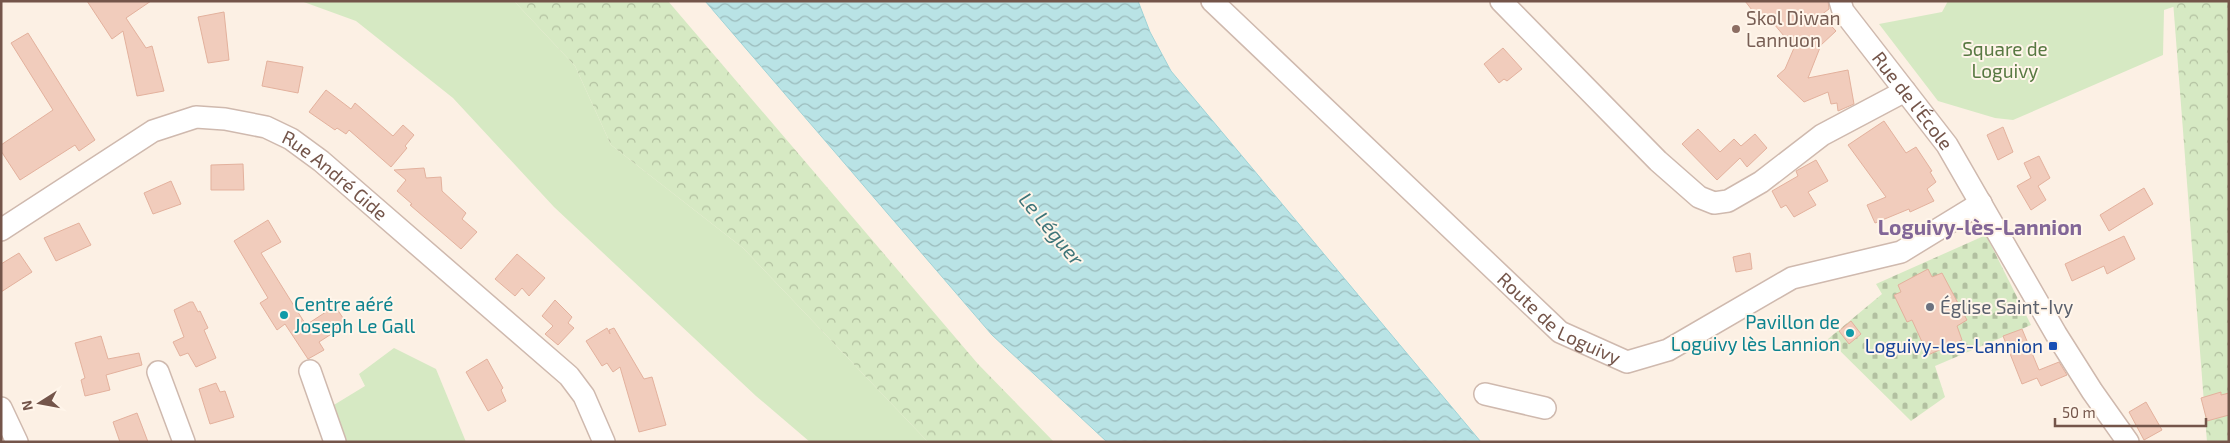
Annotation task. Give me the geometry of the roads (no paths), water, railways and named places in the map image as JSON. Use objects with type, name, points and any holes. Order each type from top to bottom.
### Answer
[{"type":"street","name":"Route de Loguivy","points":[[1212,1],[1560,332],[1627,362],[1668,350],[1792,278],[1901,252],[1982,203]]},
{"type":"street","points":[[1501,1],[1658,161],[1699,198],[1714,203],[1728,201],[1761,182],[1822,135],[1905,91]]},
{"type":"street","name":"Rue de l'École","points":[[1840,1],[1843,11],[1947,145],[2061,342],[2092,391],[2128,442]]},
{"type":"street","name":"Rue André Gide","points":[[1,230],[153,131],[176,122],[196,117],[225,119],[266,127],[291,139],[321,161],[569,376],[584,396],[604,442]]},
{"type":"street","points":[[310,371],[335,442]]},
{"type":"street","points":[[158,372],[184,442]]},
{"type":"street","points":[[1485,394],[1545,408]]},
{"type":"street","points":[[1,408],[17,442]]},
{"type":"water","name":"Le Léguer","points":[[705,1],[1138,1],[1150,32],[1171,71],[1481,442],[1107,442],[992,335]]},
{"type":"place","name":"Skol Diwan Lannuon","points":[[1736,29]]},
{"type":"place","name":"Église Saint-Ivy","points":[[1930,307]]},
{"type":"place","name":"Centre aéré Joseph Le Gall","points":[[284,315]]},
{"type":"place","name":"Pavillon de Loguivy lès Lannion","points":[[1850,333]]},
{"type":"place","name":"Loguivy-les-Lannion","points":[[2053,346]]},
{"type":"district","name":"Loguivy-lès-Lannion","points":[[1980,228]]},
{"type":"park label","name":"Square de Loguivy","points":[[2005,60]]}]
